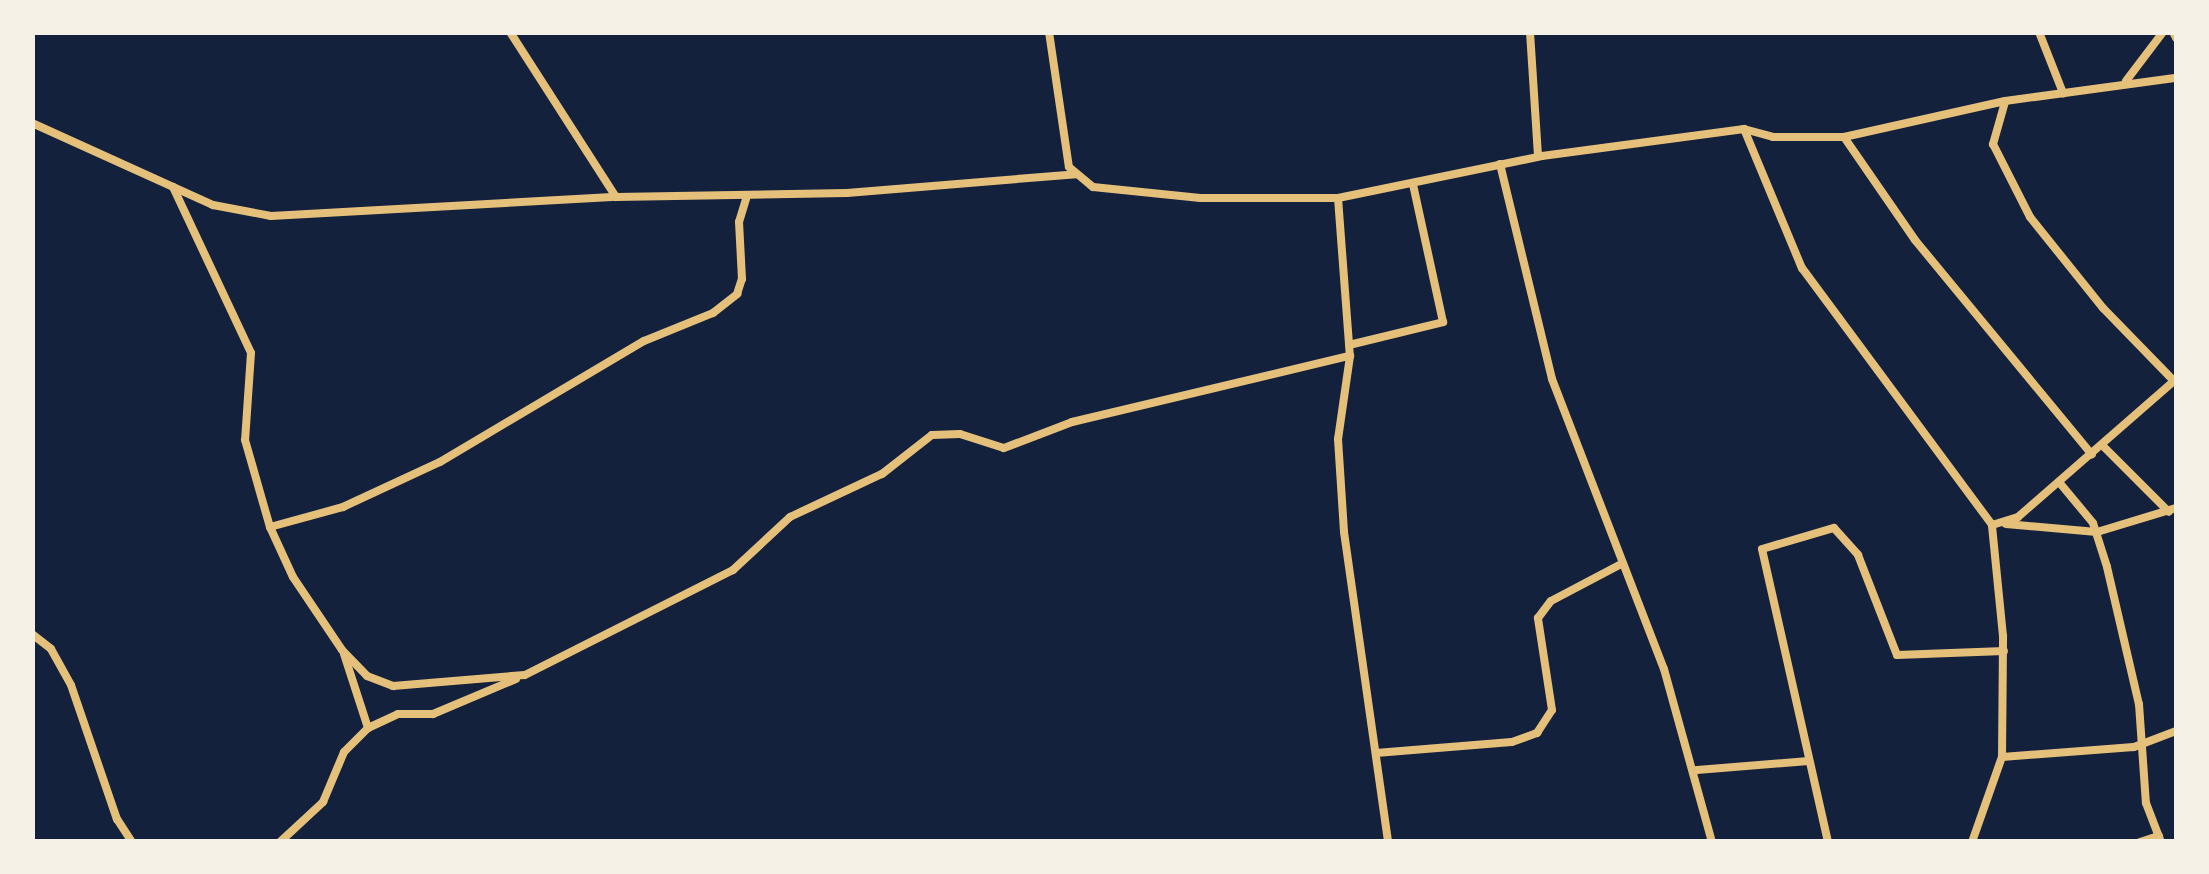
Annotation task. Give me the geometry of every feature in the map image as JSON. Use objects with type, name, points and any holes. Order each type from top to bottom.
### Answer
[{"type":"street","points":[[510,32],[616,197]]},
{"type":"street","points":[[1049,32],[1064,154],[1076,174],[1093,186],[1148,196],[1338,198],[1538,156],[1744,130],[1773,137],[1844,137],[2005,102],[2176,78]]},
{"type":"street","points":[[1530,32],[1538,156]]},
{"type":"street","points":[[2038,32],[2062,93]]},
{"type":"street","points":[[2126,82],[2162,32]]},
{"type":"street","points":[[2005,102],[1993,144],[2030,217],[2103,308],[2175,380],[2103,446],[2006,524]]},
{"type":"street","points":[[32,123],[213,205],[271,216],[616,197],[747,196],[1076,174]]},
{"type":"street","points":[[1744,130],[1802,268],[1992,525],[2004,651],[2002,757],[1972,842]]},
{"type":"street","points":[[1844,137],[1915,240],[2092,454]]},
{"type":"street","points":[[1500,164],[1552,379],[1697,770],[1712,842]]},
{"type":"street","points":[[1349,344],[1443,322],[1413,184]]},
{"type":"street","points":[[173,188],[250,353],[245,440],[270,527],[293,576],[342,650],[367,676],[393,686],[526,675]]},
{"type":"street","points":[[270,527],[343,507],[440,462],[644,341],[713,313],[736,294],[742,279],[740,222],[747,196]]},
{"type":"street","points":[[1338,198],[1350,356],[1338,439],[1344,532],[1388,842]]},
{"type":"street","points":[[280,842],[323,802],[344,752],[368,728],[398,714],[433,714],[526,675],[733,570],[790,517],[882,474],[932,435],[960,434],[1004,448],[1072,422],[1350,356]]},
{"type":"street","points":[[2103,446],[2172,510]]},
{"type":"street","points":[[2059,482],[2097,532],[2144,745],[2146,803],[2160,839],[2140,842]]},
{"type":"street","points":[[1992,525],[2097,532],[2172,510]]},
{"type":"street","points":[[1828,842],[1760,557],[1770,544],[1839,530],[1870,580],[1898,654],[2004,651]]},
{"type":"street","points":[[1376,753],[1512,742],[1537,732],[1552,710],[1538,618],[1551,601],[1623,564]]},
{"type":"street","points":[[32,634],[51,649],[71,685],[116,818],[132,842]]},
{"type":"street","points":[[342,650],[368,728]]},
{"type":"street","points":[[2002,757],[2144,745],[2176,730]]},
{"type":"street","points":[[1697,770],[1809,761]]}]
